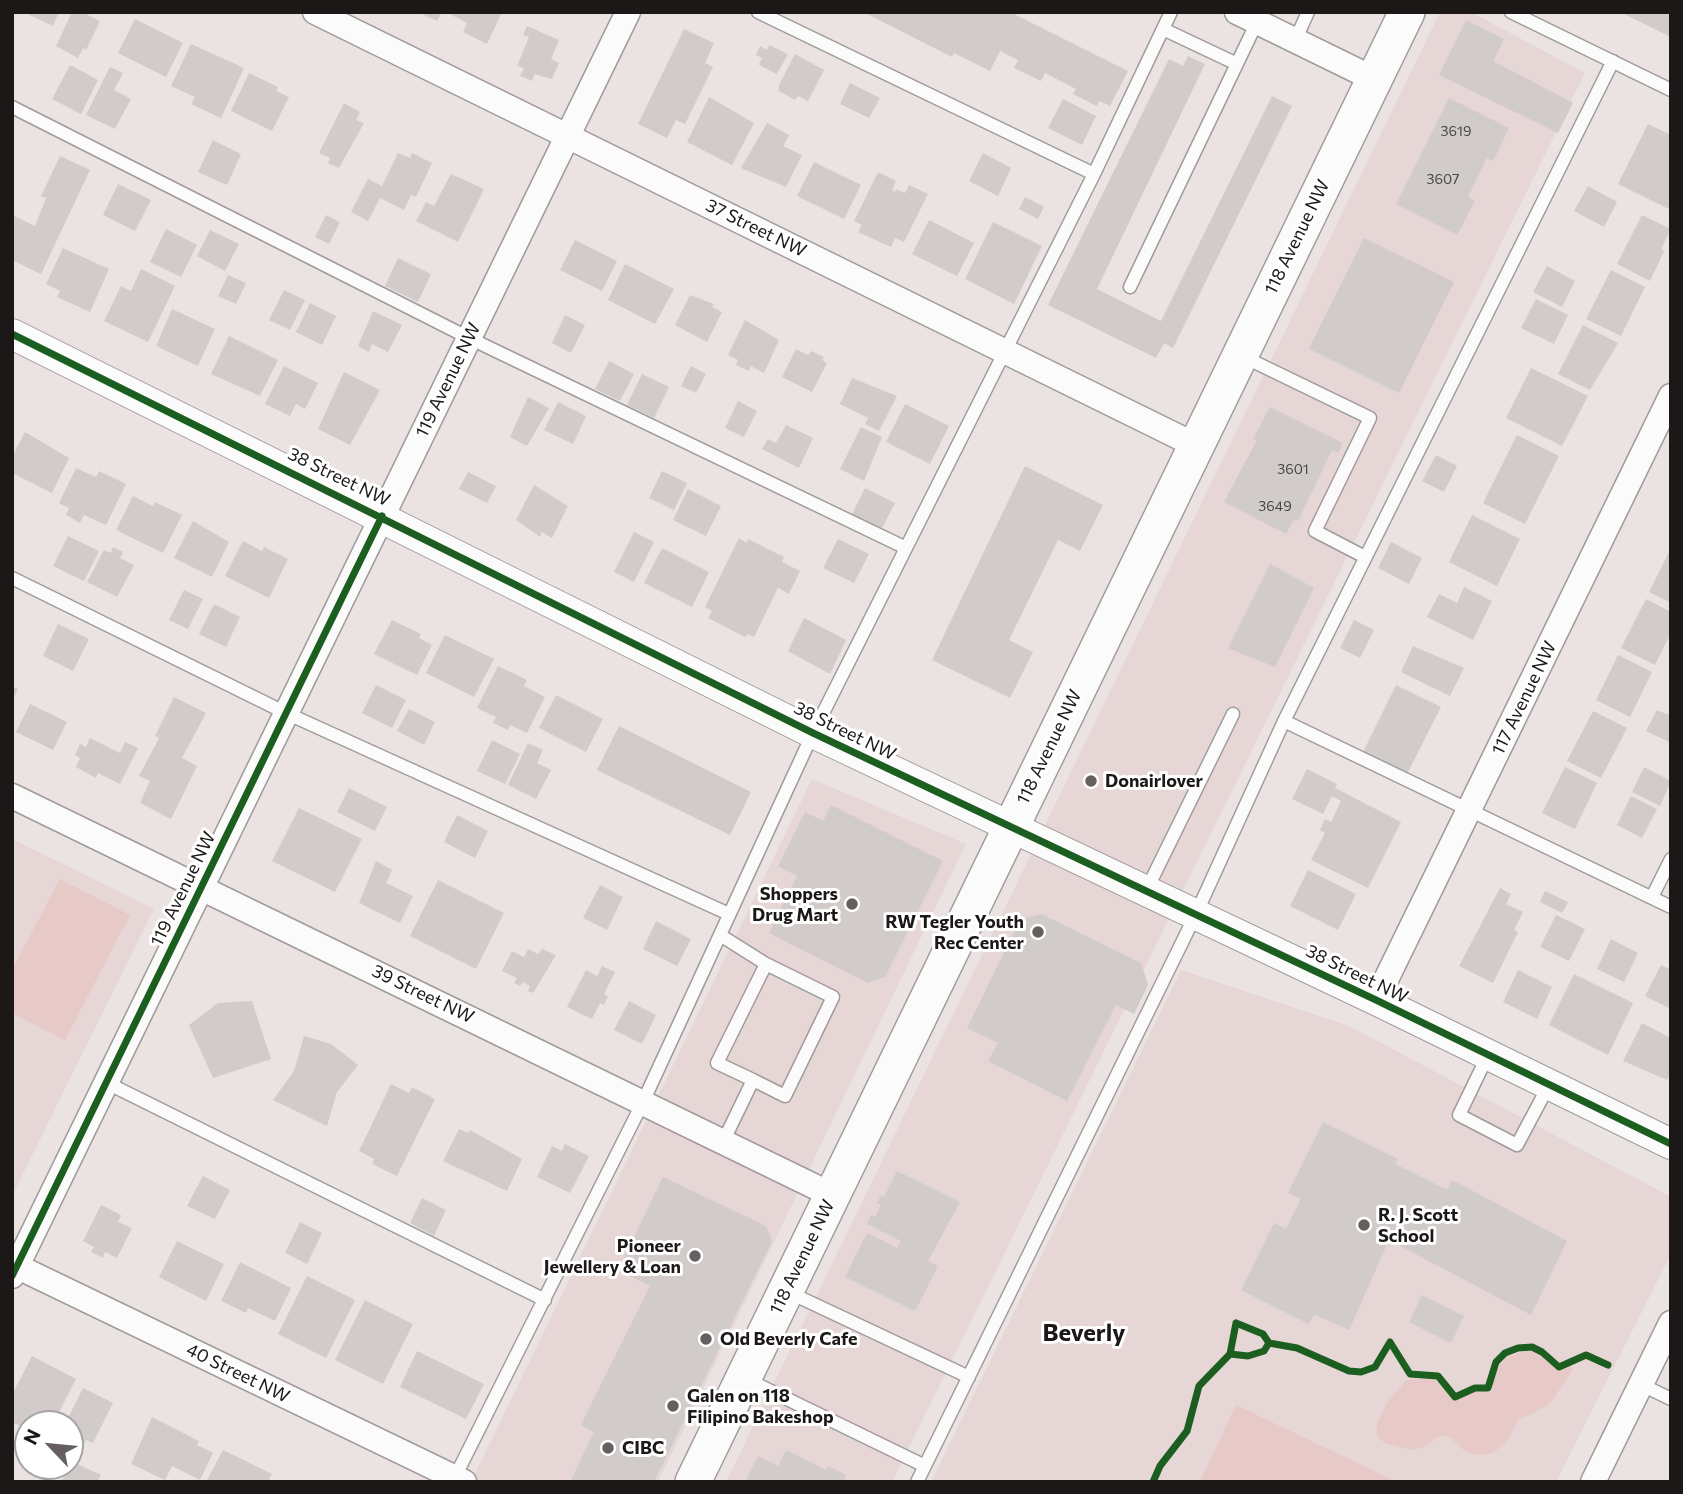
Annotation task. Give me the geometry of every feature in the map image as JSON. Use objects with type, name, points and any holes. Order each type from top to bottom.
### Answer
[{"type":"main road","name":"118 Avenue NW","points":[[693,1482],[1407,12]]},
{"type":"street","name":"37 Street NW","points":[[315,12],[1195,445]]},
{"type":"street","name":"119 Avenue NW","points":[[14,1269],[628,12]]},
{"type":"street","points":[[1247,17],[1374,79]]},
{"type":"street","name":"38 Street NW","points":[[12,334],[813,733],[1010,829],[1376,1000],[1671,1144]]},
{"type":"street","name":"117 Avenue NW","points":[[1376,1000],[1671,396]]},
{"type":"street","name":"39 Street NW","points":[[14,802],[202,886],[832,1195]]},
{"type":"street","name":"40 Street NW","points":[[14,1269],[457,1480]]},
{"type":"street","points":[[1593,1482],[1671,1323]]},
{"type":"lane","points":[[758,12],[1094,174]]},
{"type":"lane","points":[[457,1480],[643,1102],[813,733],[904,547],[1094,174],[1171,12]]},
{"type":"lane","points":[[1294,41],[1308,12]]},
{"type":"lane","points":[[1511,12],[1533,17],[1671,90]]},
{"type":"lane","points":[[1130,288],[1237,65],[1247,17]]},
{"type":"lane","points":[[1163,29],[1237,65]]},
{"type":"lane","points":[[917,1482],[1196,914],[1284,720],[1613,61]]},
{"type":"lane","points":[[12,107],[469,338],[904,547]]},
{"type":"lane","points":[[1239,355],[1370,418],[1315,531],[1366,557]]},
{"type":"lane","points":[[12,578],[286,713],[729,914]]},
{"type":"lane","points":[[1146,892],[1233,713]]},
{"type":"lane","points":[[1284,720],[1671,907]]},
{"type":"lane","points":[[1652,897],[1671,859]]},
{"type":"lane","points":[[720,935],[765,964],[833,997],[785,1096],[717,1063],[765,964]]},
{"type":"lane","points":[[1488,1055],[1459,1115],[1517,1145],[1549,1085]]},
{"type":"lane","points":[[723,1142],[753,1080]]},
{"type":"lane","points":[[107,1083],[545,1300]]},
{"type":"lane","points":[[786,1291],[969,1377]]},
{"type":"lane","points":[[744,1378],[925,1466]]},
{"type":"lane","points":[[1640,1384],[1671,1399]]},
{"type":"shaded area","points":[[1440,12],[1471,12],[1585,73],[892,1482],[726,1482]]},
{"type":"shaded area","points":[[812,779],[966,844],[658,1482],[471,1482]]},
{"type":"shaded area","points":[[12,839],[154,909],[12,1196]]},
{"type":"shaded area","points":[[60,879],[130,915],[65,1040],[12,1013],[12,970]]},
{"type":"shaded area","name":"R. J. Scott School","points":[[1181,970],[1349,1026],[1671,1197],[1671,1254],[1556,1482],[931,1482]]},
{"type":"shaded area","points":[[1533,1349],[1542,1353],[1560,1371],[1569,1366],[1573,1369],[1549,1405],[1518,1420],[1507,1441],[1493,1453],[1477,1455],[1466,1452],[1450,1437],[1439,1436],[1413,1450],[1385,1443],[1377,1436],[1377,1424],[1387,1403],[1406,1380],[1433,1378],[1456,1400],[1475,1391],[1493,1391],[1494,1373],[1507,1357]]},
{"type":"shaded area","points":[[1236,1405],[1397,1482],[1200,1482]]},
{"type":"building","points":[[23,12],[59,12],[53,26]]},
{"type":"building","points":[[72,12],[82,12],[100,21],[86,50],[83,48],[78,58],[56,46]]},
{"type":"building","points":[[418,12],[442,12],[437,21]]},
{"type":"building","points":[[502,12],[487,44],[463,32],[467,23],[450,14]]},
{"type":"building","points":[[863,12],[1010,12],[1128,71],[1110,106],[1099,101],[1097,106],[1073,94],[1076,89],[1045,73],[1041,81],[1014,68],[1018,60],[1000,51],[990,71],[954,53],[952,57]]},
{"type":"building","points":[[1620,12],[1671,12],[1671,37]]},
{"type":"building","points":[[135,19],[183,43],[166,77],[118,53]]},
{"type":"building","points":[[1466,20],[1504,39],[1493,61],[1573,103],[1558,133],[1439,75]]},
{"type":"building","points":[[527,26],[559,40],[551,59],[559,63],[552,79],[534,74],[532,81],[520,76],[524,68],[517,66],[529,37],[523,35]]},
{"type":"building","points":[[684,29],[714,43],[705,63],[713,67],[685,124],[676,120],[667,138],[638,124]]},
{"type":"building","points":[[191,44],[244,68],[221,118],[191,104],[195,97],[171,86]]},
{"type":"building","points":[[769,45],[788,54],[777,74],[759,65],[762,58],[756,55],[760,46],[767,50]]},
{"type":"building","points":[[795,54],[824,70],[808,101],[798,96],[795,100],[779,91],[779,85]]},
{"type":"building","points":[[1188,56],[1205,64],[1097,289],[1161,321],[1272,96],[1292,106],[1173,348],[1164,343],[1156,358],[1048,305],[1169,59],[1183,66]]},
{"type":"building","points":[[70,65],[98,80],[81,114],[52,99]]},
{"type":"building","points":[[110,67],[123,73],[114,90],[131,99],[115,129],[86,115]]},
{"type":"building","points":[[249,73],[278,87],[276,91],[289,97],[272,131],[231,111]]},
{"type":"building","points":[[850,83],[880,98],[869,118],[840,104]]},
{"type":"building","points":[[709,97],[754,123],[732,165],[687,142]]},
{"type":"building","points":[[1449,98],[1509,128],[1493,161],[1487,158],[1468,197],[1475,201],[1457,235],[1396,204]]},
{"type":"building","points":[[1063,99],[1096,116],[1082,145],[1048,128]]},
{"type":"building","points":[[344,103],[360,112],[356,120],[364,123],[339,168],[328,163],[330,158],[319,153]]},
{"type":"building","points":[[767,123],[789,135],[783,146],[802,155],[786,187],[741,168]]},
{"type":"building","points":[[1648,124],[1671,135],[1671,210],[1618,184]]},
{"type":"building","points":[[213,140],[241,154],[227,185],[198,172]]},
{"type":"building","points":[[398,153],[410,158],[412,153],[432,163],[416,197],[411,195],[404,210],[380,198],[368,221],[351,212],[368,179],[382,186]]},
{"type":"building","points":[[983,153],[1011,168],[998,196],[969,181]]},
{"type":"building","points":[[60,156],[90,170],[41,274],[12,260],[12,215],[35,226],[46,198],[41,196]]},
{"type":"building","points":[[814,162],[861,185],[844,219],[797,196]]},
{"type":"building","points":[[878,172],[896,181],[892,190],[895,192],[896,189],[905,193],[909,185],[928,194],[904,242],[895,238],[891,247],[858,232],[862,225],[854,221]]},
{"type":"building","points":[[451,174],[484,189],[458,242],[416,221],[426,202],[434,206]]},
{"type":"building","points":[[118,184],[151,200],[135,231],[103,215]]},
{"type":"building","points":[[1588,186],[1617,202],[1604,227],[1574,211]]},
{"type":"building","points":[[1025,197],[1044,207],[1038,219],[1019,209]]},
{"type":"building","points":[[326,215],[340,222],[329,244],[315,237]]},
{"type":"building","points":[[1642,215],[1671,229],[1650,281],[1617,264]]},
{"type":"building","points":[[929,220],[974,243],[957,276],[912,254]]},
{"type":"building","points":[[993,222],[1042,246],[1014,304],[965,279]]},
{"type":"building","points":[[166,229],[197,245],[181,277],[150,262]]},
{"type":"building","points":[[210,230],[239,244],[225,271],[197,256]]},
{"type":"building","points":[[1364,238],[1454,282],[1399,393],[1309,349]]},
{"type":"building","points":[[575,240],[617,261],[602,291],[560,270]]},
{"type":"building","points":[[63,248],[109,269],[90,312],[57,297],[60,291],[46,284]]},
{"type":"building","points":[[398,258],[431,274],[418,302],[385,286]]},
{"type":"building","points":[[625,264],[674,289],[655,324],[608,300]]},
{"type":"building","points":[[1547,266],[1575,281],[1562,307],[1533,292]]},
{"type":"building","points":[[141,269],[175,286],[148,342],[104,321],[121,286],[131,291]]},
{"type":"building","points":[[1611,270],[1645,287],[1621,336],[1586,319]]},
{"type":"building","points":[[228,275],[246,283],[236,304],[218,296]]},
{"type":"building","points":[[284,290],[305,300],[290,330],[269,320]]},
{"type":"building","points":[[690,295],[714,304],[712,307],[722,312],[707,342],[675,325]]},
{"type":"building","points":[[1536,299],[1568,315],[1554,344],[1521,328]]},
{"type":"building","points":[[310,303],[336,316],[322,345],[296,332]]},
{"type":"building","points":[[172,309],[215,329],[198,366],[156,346]]},
{"type":"building","points":[[373,311],[402,325],[388,352],[372,344],[369,352],[358,346]]},
{"type":"building","points":[[565,315],[585,325],[571,353],[552,343]]},
{"type":"building","points":[[745,320],[779,340],[764,373],[751,366],[749,371],[736,365],[738,360],[728,355]]},
{"type":"building","points":[[1583,325],[1618,343],[1590,390],[1558,374]]},
{"type":"building","points":[[229,336],[278,360],[260,396],[211,374]]},
{"type":"building","points":[[796,349],[808,355],[811,351],[824,357],[822,360],[827,363],[812,392],[782,377]]},
{"type":"building","points":[[609,361],[634,374],[620,401],[595,389]]},
{"type":"building","points":[[284,366],[318,383],[305,409],[296,404],[290,416],[265,404]]},
{"type":"building","points":[[691,366],[706,374],[696,393],[681,386]]},
{"type":"building","points":[[1531,368],[1588,396],[1562,446],[1506,418]]},
{"type":"building","points":[[344,372],[380,390],[350,445],[318,429]]},
{"type":"building","points":[[642,374],[669,387],[654,418],[627,405]]},
{"type":"building","points":[[852,378],[897,396],[879,431],[865,424],[868,418],[840,404]]},
{"type":"building","points":[[528,397],[549,408],[527,446],[510,437]]},
{"type":"building","points":[[738,401],[757,411],[744,437],[725,428]]},
{"type":"building","points":[[558,402],[586,416],[573,444],[544,430]]},
{"type":"building","points":[[905,404],[949,426],[930,464],[886,442]]},
{"type":"building","points":[[1270,407],[1343,443],[1338,453],[1332,450],[1298,521],[1294,519],[1286,534],[1224,502],[1257,440],[1253,439]]},
{"type":"building","points":[[786,425],[813,438],[799,468],[762,449],[768,439],[776,443]]},
{"type":"building","points":[[861,427],[882,437],[864,481],[840,469]]},
{"type":"building","points":[[25,432],[69,458],[52,493],[12,473],[12,457]]},
{"type":"building","points":[[1517,435],[1559,456],[1525,524],[1483,503]]},
{"type":"building","points":[[1436,455],[1457,466],[1444,492],[1422,481]]},
{"type":"building","points":[[1025,466],[1103,505],[1080,551],[1058,540],[1009,640],[1033,652],[1010,698],[932,660]]},
{"type":"building","points":[[76,468],[96,477],[99,471],[126,484],[106,525],[84,515],[80,523],[66,515],[69,508],[59,503]]},
{"type":"building","points":[[662,471],[687,483],[674,510],[649,498]]},
{"type":"building","points":[[468,472],[496,486],[487,503],[459,489]]},
{"type":"building","points":[[534,485],[568,506],[552,538],[542,532],[540,537],[516,520]]},
{"type":"building","points":[[865,488],[895,503],[881,530],[851,516]]},
{"type":"building","points":[[688,489],[721,506],[706,536],[673,520]]},
{"type":"building","points":[[133,496],[153,506],[155,502],[182,515],[163,553],[116,530]]},
{"type":"building","points":[[1472,515],[1520,539],[1497,586],[1449,562]]},
{"type":"building","points":[[193,521],[229,542],[212,577],[174,558]]},
{"type":"building","points":[[634,532],[654,542],[634,582],[614,572]]},
{"type":"building","points":[[68,536],[99,551],[84,581],[53,566]]},
{"type":"building","points":[[739,538],[747,543],[748,539],[784,557],[782,562],[800,571],[789,594],[778,588],[754,637],[747,634],[745,637],[708,618],[712,611],[705,607]]},
{"type":"building","points":[[838,539],[869,554],[854,583],[823,568]]},
{"type":"building","points":[[243,541],[262,551],[264,547],[288,559],[269,598],[225,576]]},
{"type":"building","points":[[1391,542],[1422,558],[1409,584],[1378,568]]},
{"type":"building","points":[[113,547],[123,552],[120,558],[134,565],[117,597],[87,582],[104,550],[111,553]]},
{"type":"building","points":[[662,548],[709,572],[692,607],[644,583]]},
{"type":"building","points":[[1671,548],[1671,603],[1649,592]]},
{"type":"building","points":[[1270,564],[1314,588],[1275,667],[1228,648]]},
{"type":"building","points":[[1464,587],[1492,601],[1473,640],[1427,617],[1439,594],[1457,603]]},
{"type":"building","points":[[184,590],[203,599],[188,629],[169,620]]},
{"type":"building","points":[[1646,599],[1671,612],[1671,633],[1655,665],[1621,648]]},
{"type":"building","points":[[214,604],[240,617],[226,647],[199,634]]},
{"type":"building","points":[[804,618],[846,640],[830,674],[788,651]]},
{"type":"building","points":[[392,620],[421,634],[419,638],[432,645],[417,675],[374,654]]},
{"type":"building","points":[[1354,620],[1374,630],[1360,658],[1340,648]]},
{"type":"building","points":[[58,624],[89,639],[73,671],[43,656]]},
{"type":"building","points":[[445,635],[494,659],[474,697],[426,673]]},
{"type":"building","points":[[1413,646],[1464,668],[1450,696],[1401,672]]},
{"type":"building","points":[[1618,655],[1652,672],[1630,717],[1596,700]]},
{"type":"building","points":[[498,666],[527,680],[524,686],[545,697],[527,733],[510,725],[508,730],[493,723],[496,717],[477,708]]},
{"type":"building","points":[[376,685],[406,700],[392,728],[362,713]]},
{"type":"building","points":[[1396,685],[1441,707],[1407,774],[1363,752]]},
{"type":"building","points":[[12,686],[18,689],[12,702]]},
{"type":"building","points":[[556,695],[603,719],[586,752],[539,728]]},
{"type":"building","points":[[174,697],[206,713],[182,758],[197,766],[171,819],[140,803],[150,781],[139,776],[159,738],[155,736]]},
{"type":"building","points":[[30,704],[67,722],[53,750],[16,732]]},
{"type":"building","points":[[409,709],[435,722],[424,745],[397,731]]},
{"type":"building","points":[[1657,710],[1671,716],[1671,743],[1646,731]]},
{"type":"building","points":[[1593,711],[1627,728],[1601,778],[1567,761]]},
{"type":"building","points":[[619,726],[751,792],[730,835],[597,770]]},
{"type":"building","points":[[90,738],[120,753],[125,742],[138,748],[120,784],[98,773],[96,778],[76,767],[80,758],[75,755],[80,744],[86,747]]},
{"type":"building","points":[[492,740],[520,754],[505,784],[477,771]]},
{"type":"building","points":[[528,743],[543,750],[537,763],[551,770],[536,799],[508,785]]},
{"type":"building","points":[[1565,767],[1597,783],[1575,829],[1542,813]]},
{"type":"building","points":[[1644,767],[1671,781],[1660,806],[1632,792]]},
{"type":"building","points":[[1307,769],[1337,784],[1335,788],[1401,822],[1368,888],[1311,860],[1325,833],[1320,830],[1325,819],[1331,822],[1341,801],[1332,796],[1323,814],[1292,799]]},
{"type":"building","points":[[349,788],[387,807],[375,831],[337,812]]},
{"type":"building","points":[[1631,796],[1657,809],[1642,838],[1617,825]]},
{"type":"building","name":"Shoppers Drug Mart","points":[[831,805],[943,861],[885,977],[868,983],[769,933],[797,876],[778,866],[805,812],[823,821]]},
{"type":"building","points":[[299,808],[362,839],[335,892],[272,861]]},
{"type":"building","points":[[457,815],[488,831],[475,858],[444,842]]},
{"type":"building","points":[[376,861],[392,870],[386,883],[413,896],[400,923],[359,903]]},
{"type":"building","points":[[1308,870],[1356,894],[1338,930],[1290,906]]},
{"type":"building","points":[[438,880],[504,913],[476,969],[410,936]]},
{"type":"building","points":[[600,885],[623,897],[607,930],[583,918]]},
{"type":"building","points":[[1500,888],[1511,894],[1506,904],[1523,912],[1514,930],[1518,932],[1493,983],[1459,966]]},
{"type":"building","points":[[1545,891],[1568,902],[1562,913],[1540,902]]},
{"type":"building","points":[[1041,914],[1141,963],[1148,985],[1134,1014],[1116,1005],[1067,1101],[988,1061],[998,1043],[967,1028],[1020,920]]},
{"type":"building","points":[[1556,915],[1585,929],[1569,961],[1540,947]]},
{"type":"building","points":[[656,921],[691,939],[677,966],[643,949]]},
{"type":"building","points":[[1611,939],[1638,953],[1624,982],[1597,969]]},
{"type":"building","points":[[528,949],[538,954],[542,949],[556,955],[533,993],[528,991],[530,986],[523,982],[520,986],[514,983],[517,978],[502,971],[512,951],[524,957]]},
{"type":"building","points":[[1661,965],[1671,970],[1671,1009],[1645,996]]},
{"type":"building","points":[[602,966],[615,972],[604,994],[608,996],[604,1005],[600,1003],[592,1019],[567,1007],[586,970],[597,976]]},
{"type":"building","points":[[1518,970],[1552,987],[1537,1019],[1503,1002]]},
{"type":"building","points":[[1574,974],[1633,1003],[1608,1055],[1549,1025]]},
{"type":"building","points":[[252,1001],[271,1059],[213,1078],[189,1025],[218,1003]]},
{"type":"building","points":[[629,1001],[656,1015],[642,1044],[614,1030]]},
{"type":"building","points":[[1642,1023],[1671,1038],[1671,1073],[1667,1080],[1623,1061]]},
{"type":"building","points":[[304,1036],[331,1044],[358,1065],[337,1092],[327,1126],[273,1100],[294,1071]]},
{"type":"building","points":[[391,1084],[409,1093],[412,1087],[435,1099],[397,1176],[372,1164],[374,1159],[359,1151]]},
{"type":"building","points":[[1323,1122],[1398,1159],[1395,1164],[1447,1190],[1452,1180],[1567,1241],[1531,1315],[1389,1240],[1349,1330],[1314,1314],[1309,1324],[1241,1290],[1274,1223],[1286,1229],[1301,1199],[1288,1193]]},
{"type":"building","points":[[459,1129],[468,1133],[470,1130],[522,1159],[507,1191],[443,1161]]},
{"type":"building","points":[[565,1144],[589,1156],[570,1193],[537,1177],[552,1146],[562,1151]]},
{"type":"building","points":[[897,1171],[960,1202],[928,1261],[938,1266],[915,1311],[845,1277],[867,1233],[897,1248],[901,1241],[867,1224],[871,1215],[875,1217],[881,1205],[877,1203],[881,1195],[884,1197]]},
{"type":"building","points":[[203,1176],[230,1190],[215,1219],[187,1206]]},
{"type":"building","points":[[663,1177],[766,1226],[772,1241],[654,1482],[570,1482],[594,1432],[581,1425],[650,1286],[618,1270]]},
{"type":"building","points":[[422,1198],[446,1210],[434,1236],[410,1223]]},
{"type":"building","points":[[101,1205],[121,1215],[118,1222],[132,1228],[117,1258],[105,1252],[103,1258],[91,1252],[94,1247],[83,1241]]},
{"type":"building","points":[[300,1222],[322,1233],[307,1264],[285,1253]]},
{"type":"building","points":[[177,1241],[224,1264],[206,1301],[159,1277]]},
{"type":"building","points":[[240,1262],[291,1288],[275,1321],[248,1308],[246,1313],[221,1301]]},
{"type":"building","points":[[307,1276],[355,1300],[326,1358],[278,1334]]},
{"type":"building","points":[[1422,1295],[1464,1316],[1451,1343],[1409,1322]]},
{"type":"building","points":[[365,1300],[413,1324],[383,1384],[335,1360]]},
{"type":"building","points":[[417,1351],[484,1384],[466,1419],[400,1387]]},
{"type":"building","points":[[32,1356],[76,1379],[60,1410],[14,1410],[14,1423],[12,1395]]},
{"type":"building","points":[[83,1388],[113,1403],[93,1443],[86,1440],[84,1444],[84,1410],[72,1410]]},
{"type":"building","points":[[152,1417],[199,1441],[197,1445],[213,1453],[200,1480],[172,1466],[165,1480],[131,1464]]},
{"type":"building","points":[[223,1450],[272,1474],[268,1482],[206,1482]]},
{"type":"building","points":[[786,1450],[826,1470],[828,1466],[846,1475],[844,1479],[850,1482],[745,1482],[758,1456],[778,1466]]},
{"type":"building","points":[[84,1467],[101,1475],[97,1482],[61,1482],[84,1480]]},
{"type":"cycle path","points":[[12,334],[813,733],[1376,1000],[1671,1144]]},
{"type":"cycle path","points":[[12,1276],[382,516]]},
{"type":"cycle path","points":[[1236,1323],[1263,1334],[1269,1343],[1264,1351],[1248,1356],[1230,1354],[1236,1323]]},
{"type":"cycle path","points":[[1269,1343],[1297,1348],[1349,1371],[1361,1372],[1375,1367],[1390,1342],[1410,1374],[1438,1376],[1455,1397],[1475,1388],[1488,1388],[1496,1362],[1505,1353],[1518,1348],[1532,1347],[1559,1367],[1586,1355],[1608,1365]]},
{"type":"cycle path","points":[[1153,1482],[1160,1466],[1187,1431],[1199,1386],[1230,1354]]},
{"type":"place","name":"Donairlover","points":[[1091,781]]},
{"type":"place","name":"Shoppers Drug Mart","points":[[852,904]]},
{"type":"place","name":"RW Tegler Youth Rec Center","points":[[1038,932]]},
{"type":"place","name":"R. J. Scott School","points":[[1364,1225]]},
{"type":"place","name":"Pioneer Jewellery & Loan","points":[[695,1256]]},
{"type":"place","name":"Old Beverly Cafe","points":[[706,1339]]},
{"type":"place","name":"Galen on 118 Filipino Bakeshop","points":[[673,1406]]},
{"type":"place","name":"CIBC","points":[[608,1448]]},
{"type":"district","name":"Beverly","points":[[1084,1333]]}]
